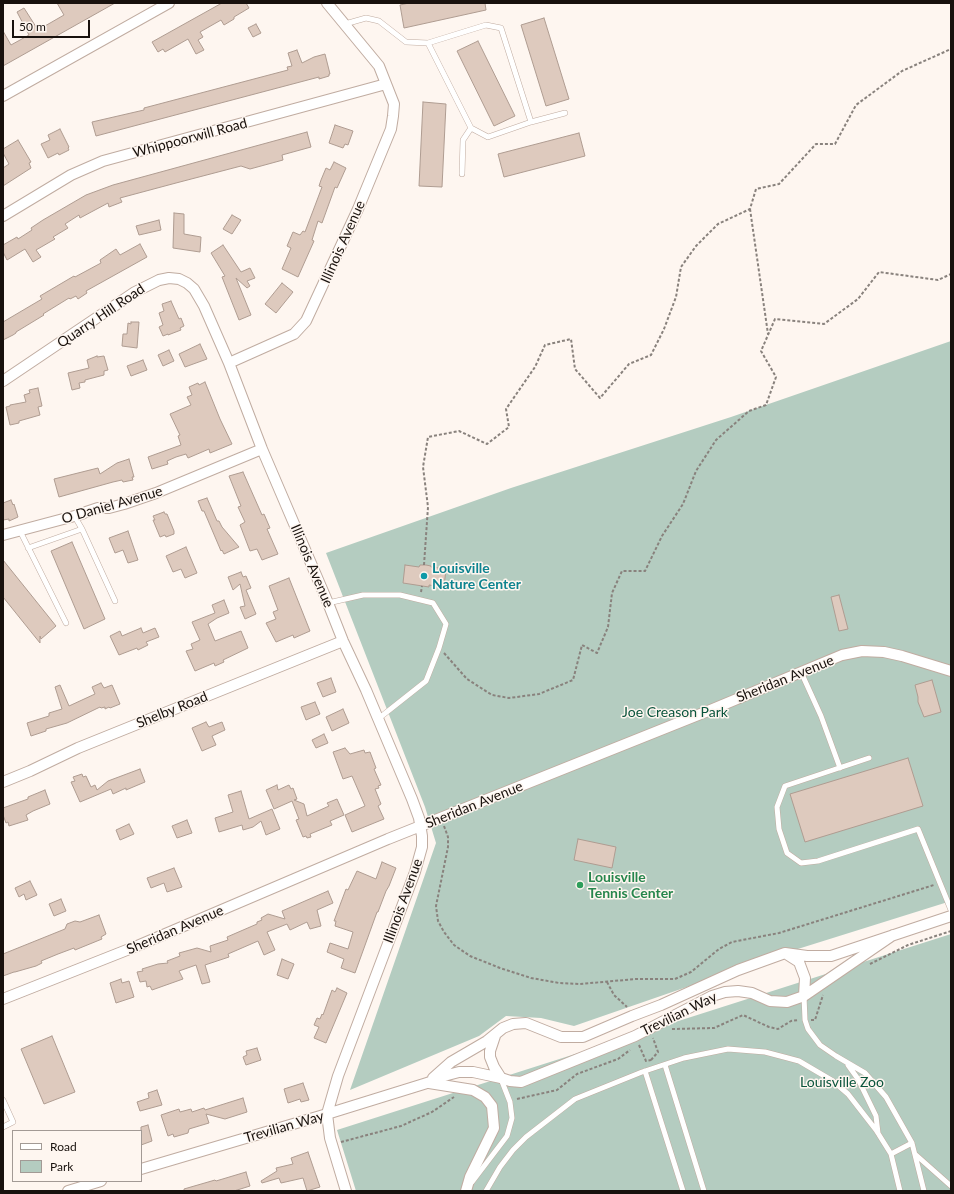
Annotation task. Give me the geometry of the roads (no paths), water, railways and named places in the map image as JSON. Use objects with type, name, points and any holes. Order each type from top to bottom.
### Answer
[{"type":"street","points":[[3,96],[169,3]]},
{"type":"street","name":"Illinois Avenue","points":[[327,3],[376,61],[394,104],[391,129],[358,209],[306,321],[294,334],[229,363],[262,449],[412,799],[421,826],[422,848],[415,872],[338,1076],[327,1114],[330,1138],[346,1191]]},
{"type":"street","name":"Whippoorwill Road","points":[[3,216],[71,175],[103,161],[386,84]]},
{"type":"street","name":"Quarry Hill Road","points":[[3,381],[66,340],[135,292],[159,280],[169,278],[179,279],[194,289],[204,306],[229,363]]},
{"type":"street","name":"O Daniel Avenue","points":[[3,536],[98,508],[110,508],[124,504],[156,493],[262,449]]},
{"type":"street","name":"Shelby Road","points":[[3,782],[78,748],[343,641]]},
{"type":"street","name":"Sheridan Avenue","points":[[3,999],[137,946],[388,839],[713,709],[842,655],[866,651],[884,652],[951,670]]},
{"type":"street","name":"Trevilian Way","points":[[427,1083],[451,1062],[487,1042],[503,1028],[513,1024],[526,1023],[561,1037],[583,1037],[738,970],[786,953],[807,956],[831,956],[951,916]]},
{"type":"street","name":"Trevilian Way","points":[[142,1169],[327,1114],[458,1072],[473,1072],[510,1081],[521,1082],[532,1079],[635,1036],[712,996],[725,992],[738,991],[752,993],[778,1002],[787,1002],[804,996],[893,935]]},
{"type":"street","points":[[786,953],[799,962],[805,978],[804,996]]},
{"type":"street","points":[[495,1036],[490,1051],[490,1057],[501,1078]]},
{"type":"street","points":[[427,1083],[462,1087],[473,1090],[486,1097],[492,1106],[494,1128],[470,1177],[467,1190]]},
{"type":"street","points":[[75,1190],[98,1182]]},
{"type":"lane","points":[[345,24],[366,18],[379,21],[406,42],[428,43],[486,25],[501,28],[532,122]]},
{"type":"lane","points":[[428,43],[471,128],[488,137],[532,122],[565,113]]},
{"type":"lane","points":[[462,174],[463,140],[471,128]]},
{"type":"lane","points":[[75,516],[115,601]]},
{"type":"lane","points":[[28,548],[82,529]]},
{"type":"lane","points":[[20,531],[66,623]]},
{"type":"lane","points":[[328,603],[363,595],[400,595],[433,603],[446,624],[439,648],[426,681],[378,719]]},
{"type":"lane","points":[[801,672],[821,716],[840,768]]},
{"type":"lane","points":[[869,758],[785,786],[776,807],[779,830],[787,853],[801,863],[818,861],[918,829],[951,910]]},
{"type":"lane","points":[[804,996],[805,1020],[808,1029],[820,1045],[864,1073],[886,1097],[912,1143],[924,1191]]},
{"type":"lane","points":[[486,1191],[500,1167],[513,1150],[526,1137],[575,1099],[645,1071],[684,1058],[728,1050],[765,1052],[799,1061],[833,1081],[848,1094],[891,1154],[900,1191]]},
{"type":"lane","points":[[845,1062],[858,1079],[876,1116],[878,1134]]},
{"type":"lane","points":[[665,1065],[704,1191]]},
{"type":"lane","points":[[645,1071],[683,1191]]},
{"type":"lane","points":[[467,1190],[507,1136],[512,1118],[510,1102],[501,1078]]},
{"type":"lane","points":[[3,1100],[13,1122],[3,1127]]},
{"type":"lane","points":[[891,1154],[912,1143]]},
{"type":"lane","points":[[916,1155],[951,1186]]},
{"type":"place","name":"Louisville Nature Center","points":[[424,576]]},
{"type":"place","name":"Louisville Tennis Center","points":[[580,885]]},
{"type":"park label","name":"Joe Creason Park","points":[[675,712]]},
{"type":"park label","name":"Louisville Zoo","points":[[842,1082]]}]
